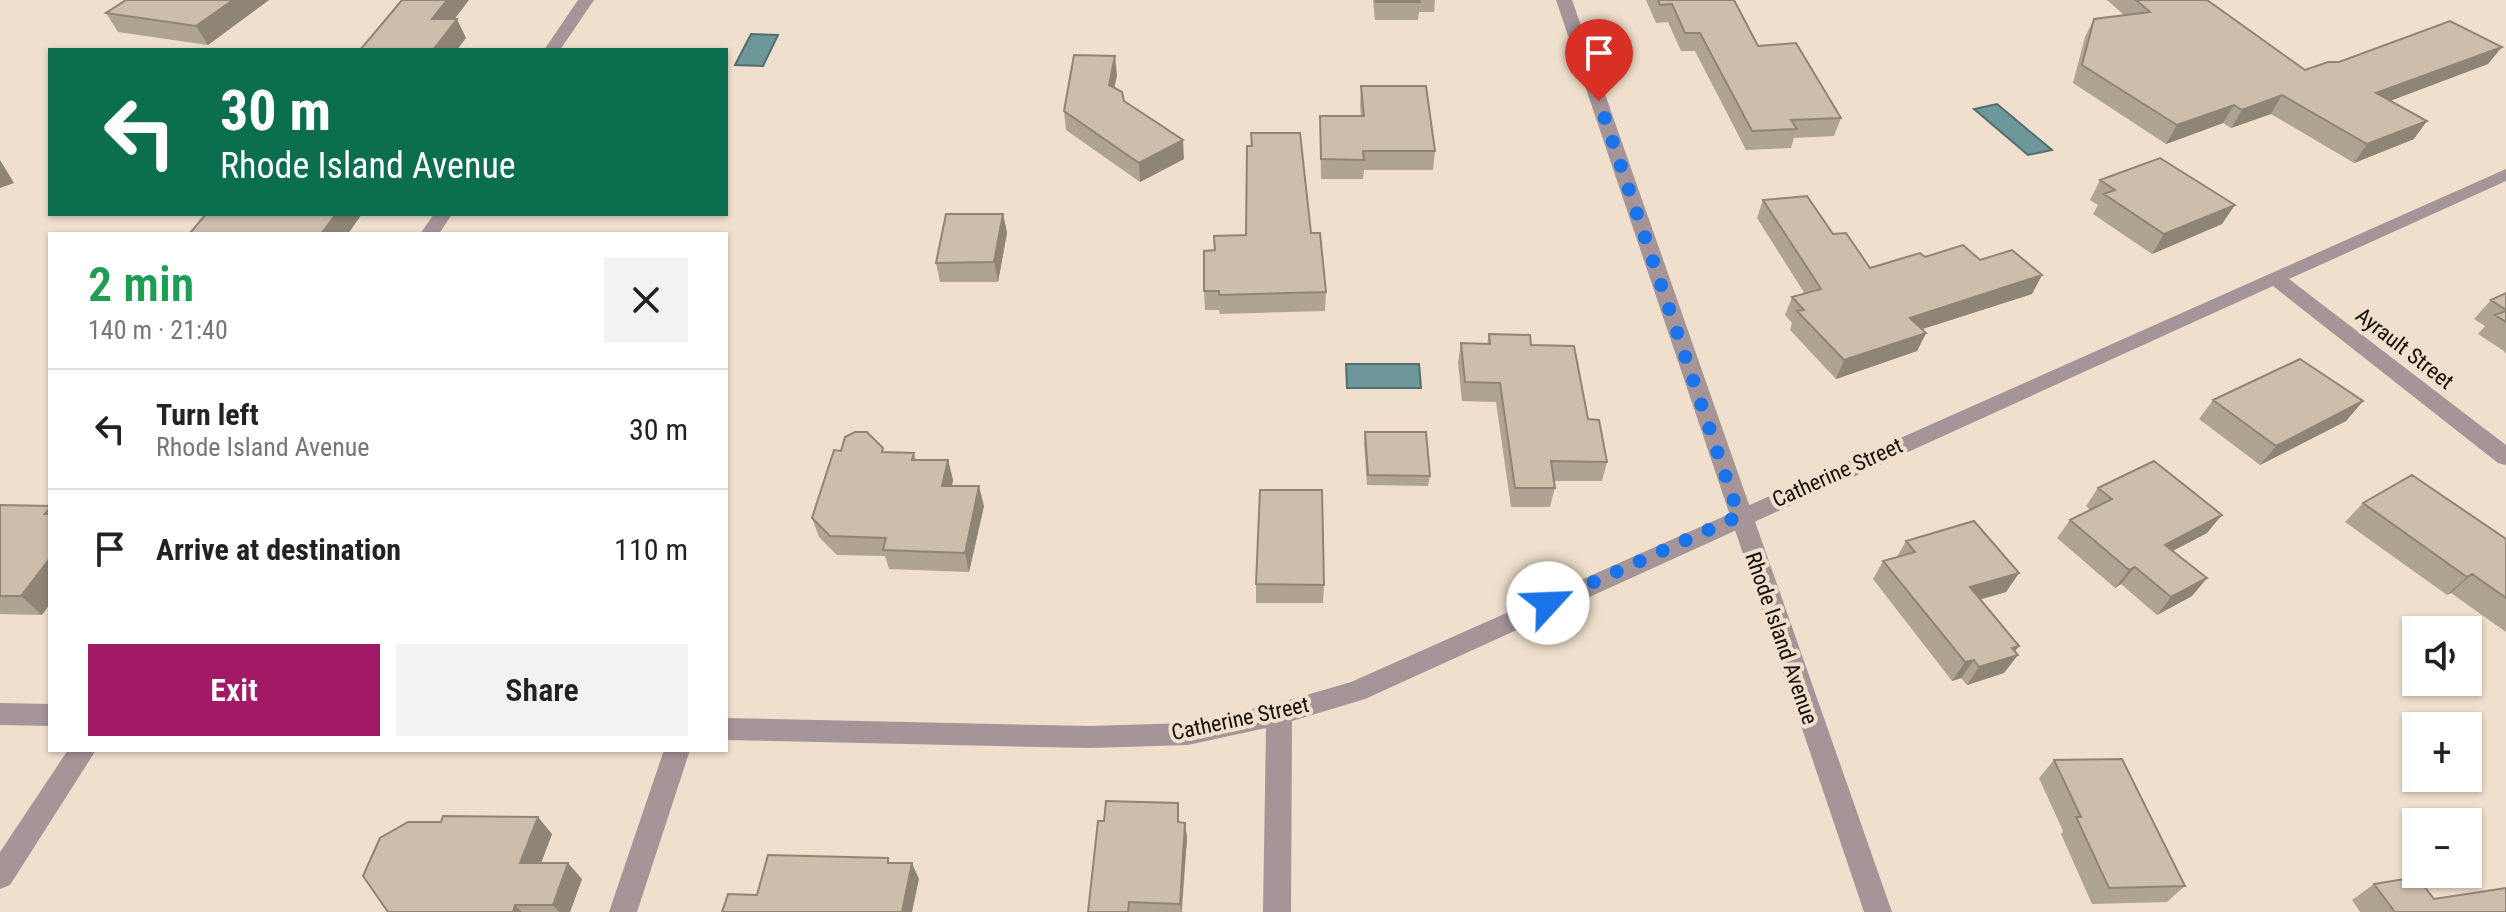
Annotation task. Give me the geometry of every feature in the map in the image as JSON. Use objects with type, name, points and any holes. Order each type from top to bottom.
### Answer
[{"type":"street","points":[[553,48],[586,0]]},
{"type":"street","name":"Rhode Island Avenue","points":[[1564,0],[1697,384],[1739,516],[1878,912]]},
{"type":"street","name":"Catherine Street","points":[[728,729],[1089,737],[1188,734],[1279,714],[1356,691],[1739,516],[2506,174]]},
{"type":"street","name":"Ayrault Street","points":[[2275,278],[2506,457]]},
{"type":"street","points":[[0,714],[48,715]]},
{"type":"street","points":[[1277,912],[1279,714]]},
{"type":"street","points":[[0,876],[82,752]]},
{"type":"street","points":[[623,912],[676,752]]},
{"type":"water","points":[[751,34],[778,35],[763,66],[735,65]]},
{"type":"water","points":[[1997,104],[2052,150],[2028,155],[1974,109]]},
{"type":"water","points":[[1346,364],[1419,364],[1421,388],[1347,388]]},
{"type":"building","points":[[126,0],[233,0],[196,26],[106,13]]},
{"type":"building","points":[[402,0],[447,0],[432,19],[457,19],[435,48],[362,48]]},
{"type":"building","points":[[1419,0],[1420,2],[1376,2]]},
{"type":"building","points":[[1658,0],[1734,0],[1758,46],[1796,43],[1841,118],[1791,120],[1797,129],[1752,131],[1700,33],[1685,33],[1672,4],[1660,5]]},
{"type":"building","points":[[2136,0],[2207,0],[2305,70],[2328,62],[2339,62],[2450,21],[2502,47],[2376,93],[2427,121],[2367,144],[2282,95],[2242,110],[2234,105],[2177,125],[2082,65],[2094,19],[2150,12]]},
{"type":"building","points":[[1074,55],[1115,56],[1109,85],[1122,92],[1124,101],[1183,140],[1139,163],[1064,111]]},
{"type":"building","points":[[1361,86],[1426,86],[1435,151],[1363,151],[1364,160],[1321,159],[1320,116],[1364,116]]},
{"type":"building","points":[[1251,133],[1300,133],[1311,233],[1320,233],[1326,292],[1219,295],[1219,291],[1204,291],[1204,251],[1215,250],[1214,236],[1246,235],[1247,146],[1252,146]]},
{"type":"building","points":[[2160,158],[2235,205],[2164,234],[2104,194],[2115,190],[2100,180]]},
{"type":"building","points":[[1807,196],[1833,234],[1846,233],[1870,268],[1920,253],[1925,257],[1963,245],[1980,260],[2012,250],[2042,275],[1910,318],[1926,333],[1844,360],[1797,311],[1804,310],[1792,297],[1821,289],[1763,200]]},
{"type":"building","points":[[946,214],[1003,214],[994,262],[936,263]]},
{"type":"building","points":[[204,216],[334,216],[322,232],[191,232]]},
{"type":"building","points":[[2506,293],[2506,310],[2491,300]]},
{"type":"building","points":[[2506,311],[2506,322],[2495,315]]},
{"type":"building","points":[[1489,334],[1530,335],[1531,345],[1574,346],[1588,419],[1599,420],[1607,462],[1551,461],[1555,488],[1515,488],[1500,383],[1465,382],[1461,343],[1490,344]]},
{"type":"building","points":[[2300,359],[2363,401],[2276,446],[2213,400]]},
{"type":"building","points":[[855,432],[867,432],[883,448],[882,452],[914,453],[912,460],[948,460],[942,486],[979,486],[965,553],[883,550],[886,538],[830,536],[812,518],[834,450],[841,451],[845,437]]},
{"type":"building","points":[[1365,432],[1426,432],[1430,476],[1368,475]]},
{"type":"building","points":[[2154,461],[2222,515],[2165,545],[2207,578],[2171,597],[2135,567],[2129,570],[2070,520],[2112,499],[2098,488]]},
{"type":"building","points":[[2412,475],[2506,539],[2506,598],[2472,574],[2467,577],[2363,503]]},
{"type":"building","points":[[1260,490],[1322,490],[1324,585],[1256,584]]},
{"type":"building","points":[[0,505],[48,506],[45,514],[48,514],[48,561],[21,596],[0,596]]},
{"type":"building","points":[[1974,521],[2019,573],[1970,587],[2019,646],[2012,648],[2018,655],[1979,667],[1974,660],[1965,662],[1883,561],[1915,552],[1906,541]]},
{"type":"building","points":[[2122,759],[2185,886],[2109,888],[2054,760]]},
{"type":"building","points":[[1106,801],[1178,803],[1178,822],[1185,823],[1180,904],[1129,902],[1128,912],[1088,912],[1098,821],[1104,821]]},
{"type":"building","points":[[443,816],[538,817],[520,863],[568,863],[553,905],[515,905],[513,912],[388,912],[363,876],[380,838],[408,822],[441,822]]},
{"type":"building","points":[[768,855],[888,858],[888,863],[912,863],[902,912],[722,912],[728,894],[757,895]]},
{"type":"building","points":[[2402,879],[2402,888],[2426,888],[2434,899],[2506,888],[2506,912],[2395,912],[2374,884]]},
{"type":"route","points":[[1548,603],[1739,516],[1599,101]]}]
